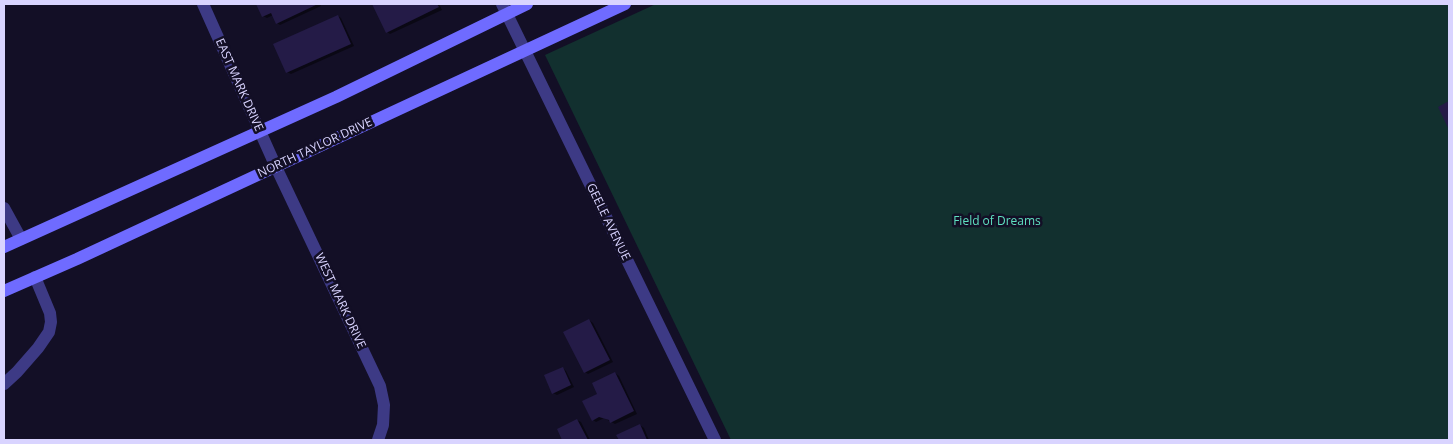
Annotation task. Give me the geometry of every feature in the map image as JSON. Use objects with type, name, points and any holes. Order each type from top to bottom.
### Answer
[{"type":"main road","points":[[4,247],[336,97],[504,9],[528,4]]},
{"type":"main road","name":"NORTH TAYLOR DRIVE","points":[[4,291],[276,167],[625,4]]},
{"type":"street","name":"EAST MARK DRIVE","points":[[203,4],[276,167]]},
{"type":"street","name":"GEELE AVENUE","points":[[504,9],[715,440]]},
{"type":"street","name":"WEST MARK DRIVE","points":[[276,167],[380,386],[384,405],[383,425],[378,440]]},
{"type":"street","points":[[4,208],[21,239]]},
{"type":"street","points":[[4,384],[43,342],[49,332],[50,313],[36,277]]},
{"type":"green space","name":"Field of Dreams","points":[[656,4],[1449,4],[1449,440],[731,440],[545,55]]},
{"type":"building","points":[[256,4],[318,4],[276,24],[271,13],[262,17]]},
{"type":"building","points":[[372,4],[437,4],[439,7],[386,33]]},
{"type":"building","points":[[338,15],[351,44],[286,73],[273,44]]},
{"type":"building","points":[[1449,101],[1449,130],[1438,107]]},
{"type":"building","points":[[589,319],[610,360],[584,373],[563,332]]},
{"type":"building","points":[[563,367],[571,385],[552,394],[544,375]]},
{"type":"building","points":[[615,372],[634,411],[610,423],[609,420],[599,417],[592,421],[582,401],[597,394],[592,383]]},
{"type":"building","points":[[577,419],[588,440],[562,440],[557,429]]},
{"type":"building","points":[[640,424],[647,440],[619,440],[616,435]]}]
